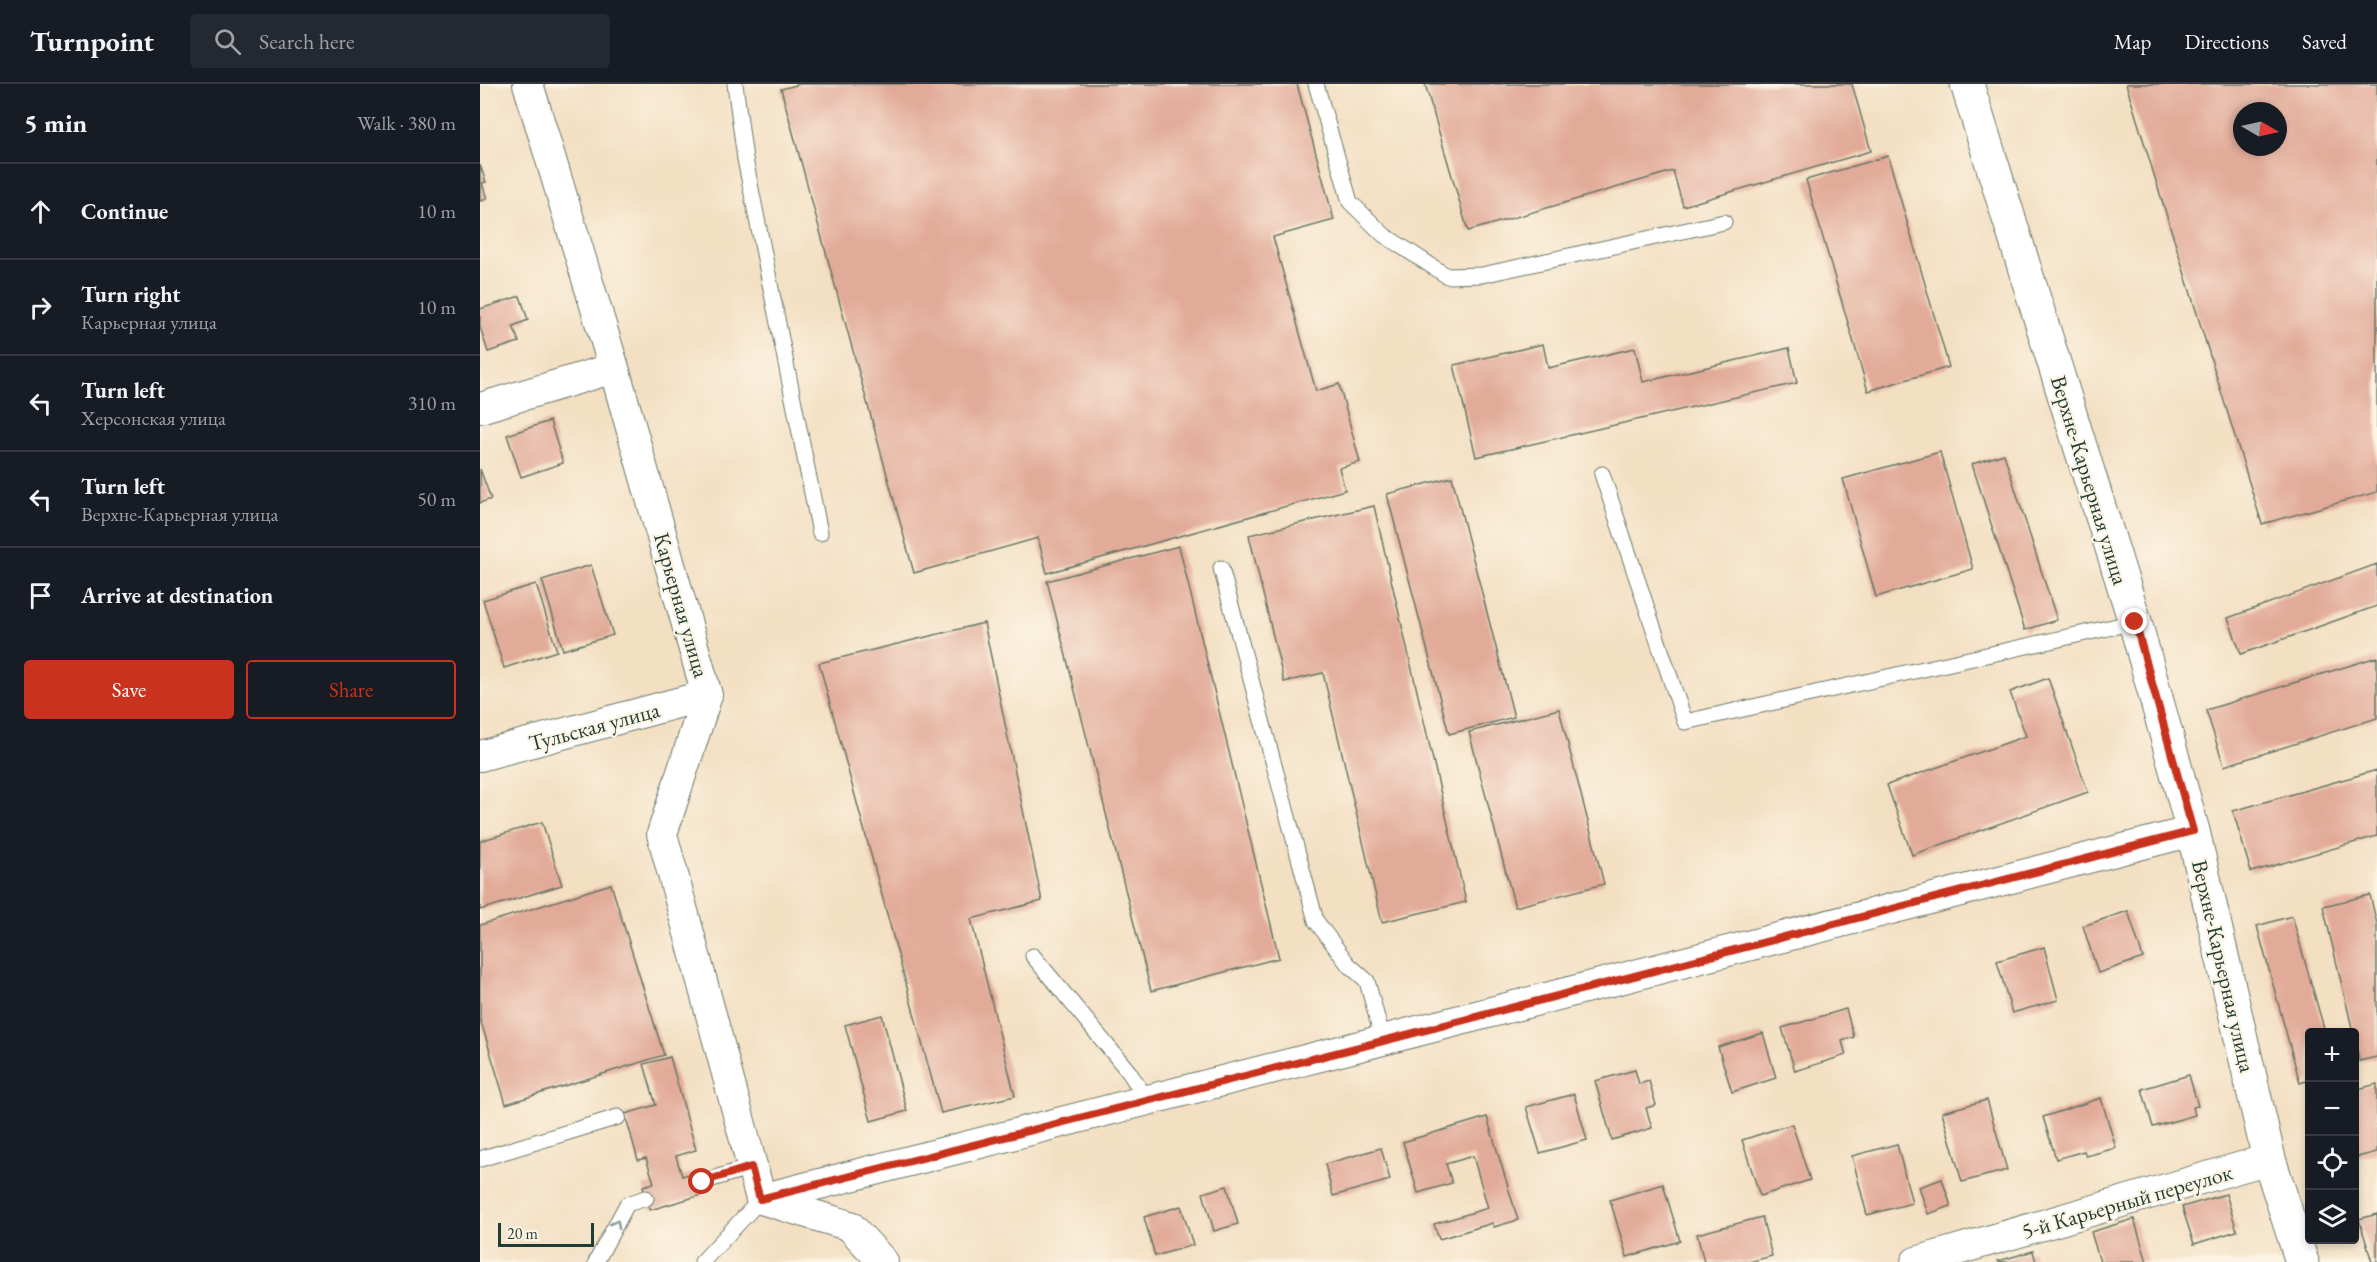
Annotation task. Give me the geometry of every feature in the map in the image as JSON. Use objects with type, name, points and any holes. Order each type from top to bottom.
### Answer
[{"type":"street","name":"Карьерная улица","points":[[528,84],[615,368],[707,695],[662,834],[760,1199]]},
{"type":"street","name":"Верхне-Карьерная улица","points":[[1967,84],[2135,622],[2193,831],[2269,1160],[2302,1262]]},
{"type":"street","points":[[480,408],[615,368]]},
{"type":"street","name":"Тульская улица","points":[[480,756],[707,695]]},
{"type":"street","points":[[760,1199],[1383,1041],[2193,831]]},
{"type":"street","name":"5-й Карьерный переулок","points":[[1916,1262],[2269,1160]]},
{"type":"street","points":[[760,1199],[850,1226],[883,1262]]},
{"type":"lane","points":[[735,84],[745,159],[820,533]]},
{"type":"lane","points":[[1316,84],[1350,202],[1384,235],[1447,276],[1482,275],[1724,222]]},
{"type":"lane","points":[[1602,474],[1685,722],[2135,622]]},
{"type":"lane","points":[[1221,568],[1316,921],[1348,964],[1367,981],[1383,1041]]},
{"type":"lane","points":[[1033,956],[1129,1072],[1147,1100]]},
{"type":"lane","points":[[480,1160],[618,1117]]},
{"type":"lane","points":[[702,1182],[751,1167]]},
{"type":"lane","points":[[596,1262],[627,1204],[646,1198]]},
{"type":"lane","points":[[702,1262],[760,1199]]},
{"type":"building","points":[[800,84],[1297,84],[1334,220],[1273,237],[1316,391],[1339,384],[1360,462],[1339,468],[1345,490],[1047,573],[1038,538],[914,573],[781,89]]},
{"type":"building","points":[[1425,84],[1852,84],[1871,151],[1683,206],[1673,171],[1468,231]]},
{"type":"building","points":[[2126,84],[2377,84],[2377,492],[2262,524]]},
{"type":"building","points":[[1888,156],[1949,367],[1868,391],[1806,180]]},
{"type":"building","points":[[480,165],[486,182],[482,183],[487,199],[480,201]]},
{"type":"building","points":[[520,296],[528,320],[513,326],[519,342],[488,352],[480,327],[480,309]]},
{"type":"building","points":[[1543,344],[1548,368],[1635,348],[1643,382],[1789,348],[1797,383],[1476,457],[1454,365]]},
{"type":"building","points":[[550,421],[563,463],[521,477],[507,435]]},
{"type":"building","points":[[1940,452],[1973,569],[1876,597],[1843,479]]},
{"type":"building","points":[[2004,454],[2057,620],[2025,630],[1972,464]]},
{"type":"building","points":[[480,469],[491,499],[480,503]]},
{"type":"building","points":[[1452,477],[1514,717],[1449,734],[1387,494]]},
{"type":"building","points":[[1374,506],[1466,902],[1382,922],[1323,673],[1284,682],[1249,535]]},
{"type":"building","points":[[1179,546],[1279,958],[1151,991],[1047,581]]},
{"type":"building","points":[[2377,564],[2377,606],[2241,654],[2228,618]]},
{"type":"building","points":[[591,565],[613,635],[563,650],[542,580]]},
{"type":"building","points":[[536,584],[557,651],[504,668],[483,600]]},
{"type":"building","points":[[984,623],[1042,901],[971,919],[1015,1096],[941,1113],[819,663]]},
{"type":"building","points":[[2377,657],[2377,718],[2224,766],[2206,710]]},
{"type":"building","points":[[2048,678],[2088,792],[1912,855],[1887,785],[2026,736],[2010,692]]},
{"type":"building","points":[[1559,709],[1604,884],[1515,907],[1469,732]]},
{"type":"building","points":[[2377,770],[2377,836],[2251,872],[2233,811]]},
{"type":"building","points":[[542,822],[562,885],[480,910],[480,841]]},
{"type":"building","points":[[611,884],[664,1055],[506,1104],[480,1019],[480,925]]},
{"type":"building","points":[[2370,895],[2377,924],[2377,1057],[2359,1061],[2359,1028],[2352,1028],[2323,906]]},
{"type":"building","points":[[2128,911],[2143,958],[2098,973],[2083,926]]},
{"type":"building","points":[[2292,916],[2324,1028],[2305,1028],[2305,1082],[2300,1083],[2257,926]]},
{"type":"building","points":[[2044,947],[2058,1000],[2012,1013],[1997,961]]},
{"type":"building","points":[[1846,1009],[1854,1037],[1842,1041],[1846,1055],[1795,1071],[1782,1028]]},
{"type":"building","points":[[882,1015],[907,1111],[871,1121],[845,1025]]},
{"type":"building","points":[[1763,1033],[1776,1078],[1732,1092],[1718,1047]]},
{"type":"building","points":[[670,1057],[696,1150],[676,1156],[682,1176],[699,1171],[705,1194],[650,1210],[643,1186],[654,1183],[646,1158],[638,1160],[625,1114],[656,1105],[644,1064]]},
{"type":"building","points":[[1635,1070],[1639,1084],[1649,1081],[1656,1105],[1646,1108],[1652,1128],[1612,1140],[1595,1081]]},
{"type":"building","points":[[2189,1075],[2198,1106],[2193,1107],[2195,1115],[2153,1127],[2142,1089]]},
{"type":"building","points":[[2377,1084],[2377,1152],[2359,1157],[2359,1136],[2359,1089]]},
{"type":"building","points":[[1574,1094],[1587,1140],[1540,1153],[1526,1107]]},
{"type":"building","points":[[2101,1098],[2116,1148],[2086,1156],[2084,1151],[2056,1159],[2043,1117]]},
{"type":"building","points":[[1987,1100],[2007,1170],[1962,1182],[1942,1112]]},
{"type":"building","points":[[1487,1117],[1518,1220],[1494,1227],[1493,1223],[1439,1239],[1434,1224],[1488,1208],[1473,1156],[1446,1164],[1452,1183],[1418,1193],[1403,1142]]},
{"type":"building","points":[[1792,1124],[1810,1180],[1760,1196],[1742,1140]]},
{"type":"building","points":[[1897,1144],[1912,1203],[1867,1215],[1852,1156]]},
{"type":"building","points":[[1381,1148],[1390,1180],[1333,1196],[1325,1164]]},
{"type":"building","points":[[1942,1179],[1951,1206],[1928,1214],[1919,1187]]},
{"type":"building","points":[[1663,1184],[1680,1241],[1627,1257],[1610,1200]]},
{"type":"building","points":[[1227,1186],[1238,1224],[1214,1231],[1203,1193]]},
{"type":"building","points":[[2226,1194],[2237,1231],[2194,1244],[2182,1207]]},
{"type":"building","points":[[1181,1206],[1193,1245],[1155,1256],[1144,1217]]},
{"type":"building","points":[[2377,1214],[2377,1262],[2372,1262],[2359,1219]]},
{"type":"building","points":[[1762,1217],[1772,1256],[1749,1262],[1704,1262],[1697,1234]]},
{"type":"building","points":[[2134,1219],[2147,1262],[2100,1262],[2091,1232]]},
{"type":"building","points":[[2033,1251],[2036,1262],[1998,1261]]},
{"type":"route","points":[[702,1182],[751,1167],[760,1199],[1383,1041],[2193,831],[2135,622]]}]
